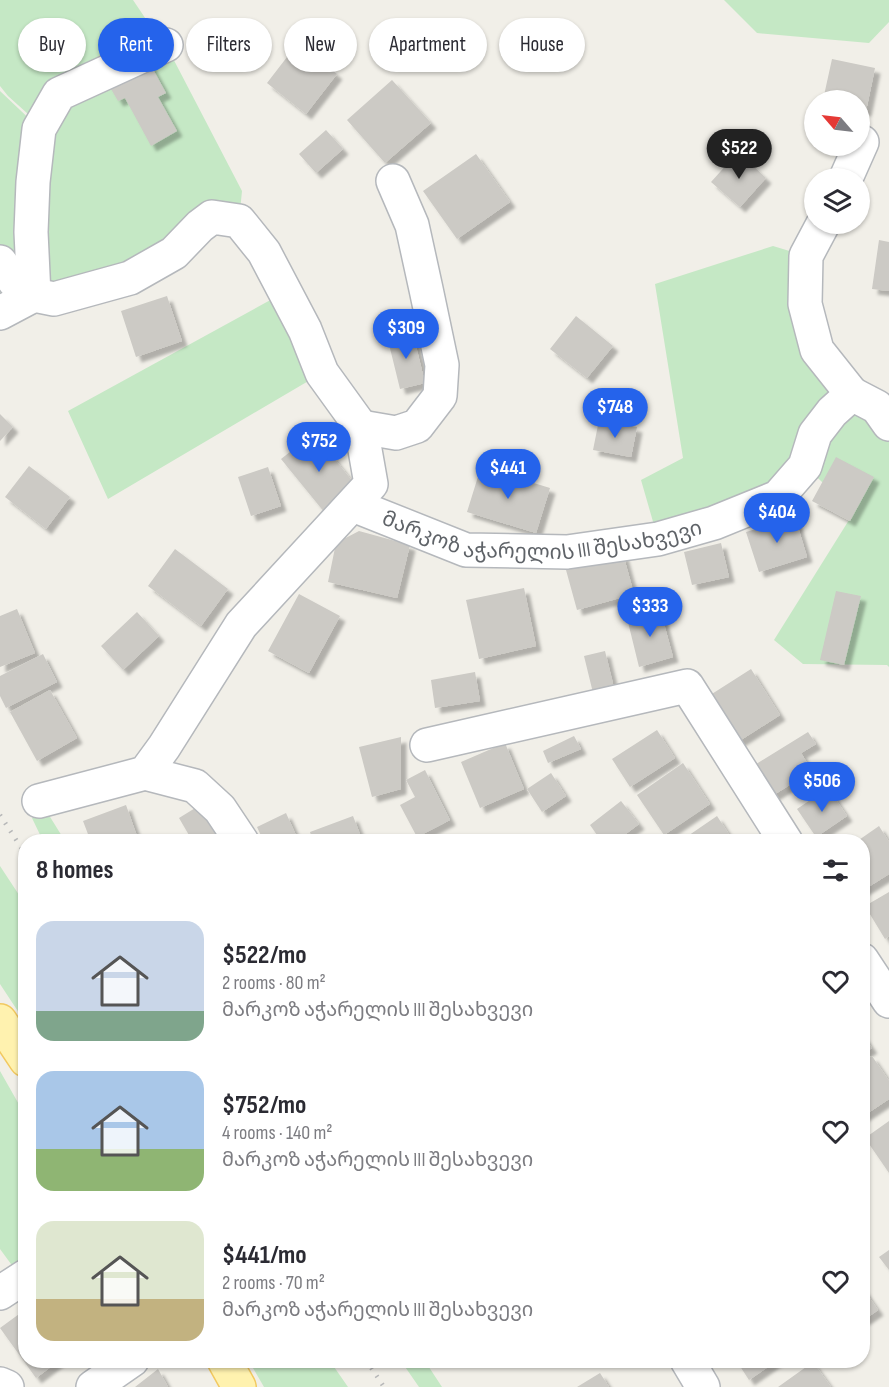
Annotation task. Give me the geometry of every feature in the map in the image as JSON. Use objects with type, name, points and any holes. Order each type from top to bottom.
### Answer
[{"type":"main road","points":[[228,1368],[239,1387]]},
{"type":"street","points":[[34,295],[31,232],[33,182],[39,129],[59,94],[107,72]]},
{"type":"street","points":[[361,427],[396,433],[417,426],[440,396],[442,365],[426,289],[412,225],[393,181]]},
{"type":"street","name":"მარკოზ აჭარელის III შესახვევი","points":[[34,295],[54,299],[130,278],[174,253],[212,217],[239,221],[264,252],[305,330],[322,373],[361,427],[371,484],[241,625],[145,773]]},
{"type":"street","name":"მარკოზ აჭარელის III შესახვევი","points":[[818,234],[806,256],[805,304],[817,350],[877,405]]},
{"type":"street","points":[[0,262],[15,282],[34,295]]},
{"type":"street","points":[[0,313],[34,295]]},
{"type":"street","name":"მარკოზ აჭარელის III შესახვევი","points":[[354,505],[466,550],[567,552],[658,539],[714,523],[778,497],[805,466],[815,434],[832,412],[877,405]]},
{"type":"street","points":[[427,745],[687,687],[781,834]]},
{"type":"street","points":[[39,801],[145,773],[195,786],[220,809],[237,834]]},
{"type":"street","points":[[870,972],[889,1002]]},
{"type":"street","points":[[0,1293],[18,1281]]},
{"type":"street","points":[[692,1368],[703,1387]]},
{"type":"street","points":[[0,1384],[7,1387]]},
{"type":"green space","points":[[0,0],[133,0],[145,18],[98,18],[98,72],[117,72],[38,123],[0,86]]},
{"type":"green space","points":[[724,0],[889,0],[889,22],[869,43],[757,33]]},
{"type":"green space","points":[[174,60],[242,191],[239,221],[174,253],[0,313],[0,91],[39,128],[59,94],[107,72],[174,72]]},
{"type":"green space","points":[[773,246],[806,256],[805,304],[889,424],[889,667],[887,665],[803,664],[774,640],[854,512],[805,466],[658,539],[641,480],[683,458],[655,284]]},
{"type":"green space","points":[[285,292],[322,373],[108,499],[68,411]]},
{"type":"green space","points":[[47,812],[61,834],[40,834],[32,818]]},
{"type":"green space","points":[[0,866],[18,893],[18,1011],[0,984]]},
{"type":"green space","points":[[0,1071],[18,1103],[18,1274],[0,1249]]},
{"type":"green space","points":[[253,1368],[335,1368],[348,1387],[264,1387]]},
{"type":"green space","points":[[406,1368],[430,1368],[442,1387],[419,1387]]},
{"type":"building","points":[[832,59],[875,68],[870,92],[870,90],[825,90]]},
{"type":"building","points":[[284,61],[284,72],[334,72],[337,74],[306,114],[267,83]]},
{"type":"building","points":[[126,72],[155,72],[166,93],[158,97],[177,131],[151,146],[125,98],[118,101],[107,82]]},
{"type":"building","points":[[392,80],[431,123],[385,163],[347,120]]},
{"type":"building","points":[[326,130],[343,149],[316,173],[299,154]]},
{"type":"building","points":[[738,152],[766,178],[740,207],[711,182]]},
{"type":"building","points":[[476,154],[510,202],[457,239],[423,191]]},
{"type":"building","points":[[879,240],[889,242],[889,291],[872,289]]},
{"type":"building","points":[[167,296],[182,341],[136,357],[121,311]]},
{"type":"building","points":[[576,316],[613,346],[587,378],[550,349]]},
{"type":"building","points":[[412,330],[425,383],[400,389],[387,336]]},
{"type":"building","points":[[0,414],[13,427],[0,441]]},
{"type":"building","points":[[599,420],[637,427],[631,457],[593,450]]},
{"type":"building","points":[[314,433],[357,487],[325,513],[281,459]]},
{"type":"building","points":[[836,457],[874,477],[850,521],[812,501]]},
{"type":"building","points":[[29,466],[70,497],[46,529],[5,497]]},
{"type":"building","points":[[268,467],[281,506],[251,516],[238,477]]},
{"type":"building","points":[[481,467],[550,488],[536,533],[467,512]]},
{"type":"building","points":[[795,517],[807,557],[759,572],[746,532]]},
{"type":"building","points":[[359,531],[410,545],[397,598],[328,582],[336,543]]},
{"type":"building","points":[[721,543],[729,577],[692,585],[684,552]]},
{"type":"building","points":[[175,549],[228,589],[201,626],[148,586]]},
{"type":"building","points":[[623,554],[634,594],[577,610],[566,570]]},
{"type":"building","points":[[524,588],[536,646],[479,659],[466,600]]},
{"type":"building","points":[[836,591],[861,596],[844,665],[820,660]]},
{"type":"building","points":[[299,594],[340,616],[309,673],[268,651]]},
{"type":"building","points":[[17,609],[35,653],[0,667],[0,616]]},
{"type":"building","points":[[660,609],[673,657],[639,667],[627,618]]},
{"type":"building","points":[[137,612],[159,636],[123,670],[101,646]]},
{"type":"building","points":[[605,651],[615,692],[594,697],[584,656]]},
{"type":"building","points":[[43,654],[57,682],[6,708],[0,696],[0,676]]},
{"type":"building","points":[[751,669],[780,715],[733,745],[704,699]]},
{"type":"building","points":[[475,672],[480,701],[435,708],[431,680]]},
{"type":"building","points":[[50,690],[77,738],[37,761],[10,712]]},
{"type":"building","points":[[657,730],[675,758],[630,787],[612,759]]},
{"type":"building","points":[[808,732],[816,744],[801,753],[812,771],[772,796],[753,766]]},
{"type":"building","points":[[574,736],[581,749],[548,763],[543,751]]},
{"type":"building","points":[[401,737],[401,789],[372,797],[359,747]]},
{"type":"building","points":[[505,743],[524,789],[480,808],[461,762]]},
{"type":"building","points":[[683,763],[710,804],[663,834],[637,795]]},
{"type":"building","points":[[425,770],[450,820],[423,834],[415,834],[400,805],[415,797],[406,780]]},
{"type":"building","points":[[551,773],[566,796],[542,812],[527,789]]},
{"type":"building","points":[[828,788],[847,816],[820,834],[814,834],[797,809]]},
{"type":"building","points":[[621,801],[639,824],[626,834],[596,834],[590,825]]},
{"type":"building","points":[[205,802],[224,834],[188,834],[179,818]]},
{"type":"building","points":[[126,805],[136,834],[88,834],[83,821]]},
{"type":"building","points":[[286,813],[295,834],[260,834],[257,827]]},
{"type":"building","points":[[353,816],[360,834],[311,834],[310,832]]},
{"type":"building","points":[[717,816],[729,834],[691,834]]},
{"type":"building","points":[[879,826],[889,842],[889,874],[870,886],[870,834],[868,834]]},
{"type":"building","points":[[889,892],[889,936],[885,939],[870,914],[870,903]]},
{"type":"building","points":[[872,1056],[889,1081],[889,1099],[870,1112],[870,1057]]},
{"type":"building","points":[[889,1121],[889,1173],[870,1145],[870,1134]]},
{"type":"building","points":[[889,1250],[889,1270],[879,1257]]},
{"type":"building","points":[[870,1298],[878,1310],[870,1316]]},
{"type":"building","points":[[18,1315],[18,1353],[0,1328]]},
{"type":"building","points":[[29,1368],[49,1368],[36,1378]]},
{"type":"building","points":[[741,1368],[766,1368],[749,1380]]},
{"type":"building","points":[[805,1368],[817,1368],[831,1387],[778,1387]]},
{"type":"building","points":[[158,1369],[168,1387],[135,1387]]},
{"type":"building","points":[[600,1373],[609,1387],[577,1387]]},
{"type":"railway","points":[[0,815],[18,843]]},
{"type":"railway","points":[[371,1368],[384,1387]]}]
